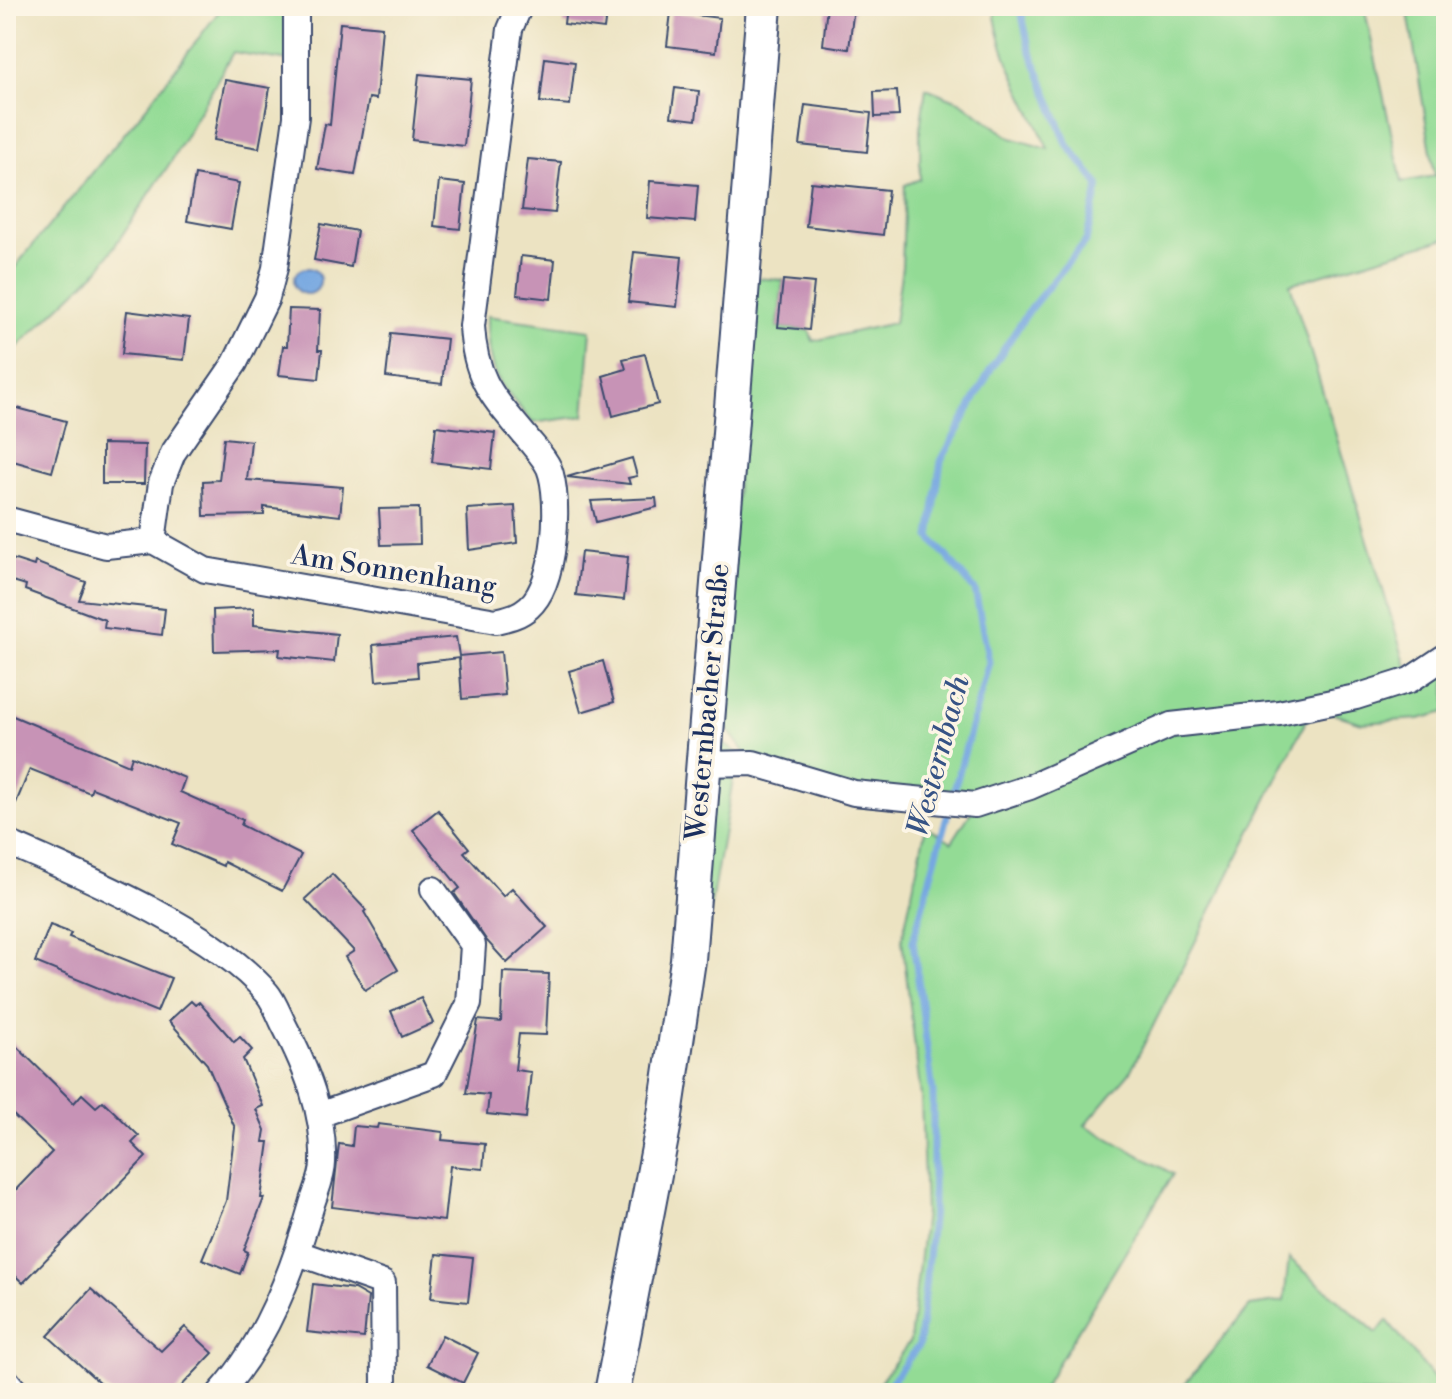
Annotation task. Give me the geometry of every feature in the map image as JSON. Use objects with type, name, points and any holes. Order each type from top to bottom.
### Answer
[{"type":"street","points":[[6,519],[106,546],[153,541],[161,483],[173,453],[235,363],[267,298],[275,268],[296,117],[296,6]]},
{"type":"street","name":"Am Sonnenhang","points":[[153,541],[205,570],[496,621],[514,617],[531,606],[543,588],[558,511],[556,488],[547,463],[483,382],[474,358],[472,326],[510,29],[520,6]]},
{"type":"street","name":"Westernbacher Straße","points":[[612,1393],[664,1122],[686,975],[764,6]]},
{"type":"street","points":[[703,764],[753,763],[854,793],[928,803],[975,805],[1030,787],[1171,725],[1279,713],[1356,697],[1410,680],[1446,656]]},
{"type":"street","points":[[6,842],[120,895],[207,942],[268,993],[309,1074],[319,1115],[323,1165],[298,1253],[271,1314],[232,1379],[220,1393]]},
{"type":"street","points":[[319,1115],[434,1074],[469,1004],[473,945],[433,889]]},
{"type":"street","points":[[298,1253],[383,1283],[384,1385],[381,1393]]},
{"type":"street","points":[[6,1380],[17,1393]]},
{"type":"green space","points":[[223,6],[296,6],[296,62],[233,52],[172,160],[100,268],[6,358],[6,278],[148,105]]},
{"type":"green space","points":[[994,6],[1364,6],[1402,182],[1435,176],[1407,6],[1446,6],[1446,238],[1290,284],[1410,679],[1446,656],[1446,712],[1419,719],[1362,723],[1313,707],[1130,1072],[1085,1125],[1173,1174],[1040,1393],[872,1393],[910,1341],[925,1212],[921,1097],[902,940],[926,826],[952,842],[975,806],[735,768],[669,1140],[706,733],[751,761],[719,718],[753,278],[783,280],[778,327],[809,330],[813,341],[894,323],[902,267],[905,185],[920,179],[920,128],[926,88],[961,102],[1011,138],[1048,149],[1001,43]]},
{"type":"green space","points":[[487,316],[591,330],[584,416],[533,423],[496,375],[489,351]]},
{"type":"green space","points":[[1289,1258],[1377,1333],[1387,1320],[1446,1393],[1177,1393],[1250,1306],[1284,1301]]},
{"type":"water","points":[[307,268],[316,272],[320,281],[316,290],[307,294],[298,290],[294,281],[298,272]]},
{"type":"building","points":[[566,6],[607,6],[604,29],[564,24]]},
{"type":"building","points":[[827,6],[854,6],[849,49],[823,45]]},
{"type":"building","points":[[671,12],[720,18],[716,52],[667,46]]},
{"type":"building","points":[[340,23],[382,27],[376,99],[369,98],[355,175],[317,169],[325,124],[330,125]]},
{"type":"building","points":[[545,58],[575,62],[570,105],[540,102]]},
{"type":"building","points":[[419,74],[471,79],[464,146],[412,140]]},
{"type":"building","points":[[225,80],[270,88],[259,148],[214,140]]},
{"type":"building","points":[[675,88],[699,91],[696,120],[671,117]]},
{"type":"building","points":[[897,91],[899,116],[875,117],[874,92]]},
{"type":"building","points":[[805,105],[871,113],[867,152],[800,145]]},
{"type":"building","points":[[528,159],[561,162],[555,213],[522,210]]},
{"type":"building","points":[[195,175],[239,183],[231,229],[187,221]]},
{"type":"building","points":[[439,181],[465,184],[460,229],[434,226]]},
{"type":"building","points":[[650,181],[698,185],[695,222],[647,218]]},
{"type":"building","points":[[811,182],[888,190],[883,235],[806,226]]},
{"type":"building","points":[[321,224],[357,231],[351,267],[314,260]]},
{"type":"building","points":[[634,252],[682,257],[677,307],[628,302]]},
{"type":"building","points":[[521,256],[555,260],[551,299],[517,295]]},
{"type":"building","points":[[783,280],[814,283],[809,330],[778,327]]},
{"type":"building","points":[[289,309],[320,310],[318,350],[322,350],[319,379],[279,375],[283,346],[287,346]]},
{"type":"building","points":[[127,311],[189,319],[184,360],[122,354]]},
{"type":"building","points":[[391,333],[447,339],[442,384],[386,377]]},
{"type":"building","points":[[645,354],[658,404],[613,416],[603,376],[626,369],[623,359]]},
{"type":"building","points":[[6,405],[66,421],[52,472],[6,459]]},
{"type":"building","points":[[436,426],[495,433],[491,469],[432,462]]},
{"type":"building","points":[[224,438],[251,441],[247,480],[343,487],[340,516],[264,507],[264,515],[204,516],[203,481],[219,480]]},
{"type":"building","points":[[102,444],[145,445],[144,484],[102,484]]},
{"type":"building","points":[[632,458],[637,476],[628,478],[630,484],[567,477]]},
{"type":"building","points":[[656,498],[657,507],[596,522],[591,501]]},
{"type":"building","points":[[515,506],[517,543],[469,550],[467,509]]},
{"type":"building","points":[[419,508],[420,544],[381,545],[379,509]]},
{"type":"building","points":[[581,552],[628,557],[624,600],[576,595]]},
{"type":"building","points":[[6,557],[34,566],[35,562],[86,582],[79,600],[165,609],[162,635],[104,628],[105,620],[25,590],[26,585],[6,579]]},
{"type":"building","points":[[254,608],[254,625],[337,634],[334,662],[279,656],[280,649],[214,651],[213,610]]},
{"type":"building","points":[[456,637],[459,656],[501,652],[505,695],[462,699],[459,658],[417,663],[418,677],[376,681],[373,645]]},
{"type":"building","points":[[603,661],[614,702],[581,712],[569,671]]},
{"type":"building","points":[[6,713],[129,765],[132,756],[185,778],[180,792],[243,820],[241,825],[301,855],[282,891],[224,862],[223,866],[172,844],[181,823],[92,788],[90,793],[30,769],[6,827]]},
{"type":"building","points":[[438,810],[469,848],[464,852],[503,896],[512,888],[547,927],[507,963],[487,941],[454,893],[460,888],[413,830]]},
{"type":"building","points":[[332,874],[366,910],[364,912],[398,970],[365,990],[345,957],[354,951],[305,899]]},
{"type":"building","points":[[50,925],[71,933],[69,937],[171,978],[157,1012],[35,962]]},
{"type":"building","points":[[503,972],[549,974],[546,1035],[519,1034],[515,1070],[531,1072],[526,1118],[487,1114],[489,1095],[466,1093],[478,1020],[501,1022]]},
{"type":"building","points":[[421,998],[433,1023],[402,1037],[391,1011]]},
{"type":"building","points":[[191,1001],[195,1005],[199,1002],[234,1042],[240,1037],[252,1050],[243,1059],[263,1106],[256,1109],[265,1130],[263,1142],[269,1142],[261,1198],[264,1198],[244,1250],[248,1252],[240,1274],[202,1259],[226,1201],[235,1128],[207,1064],[169,1021]]},
{"type":"building","points":[[6,1036],[74,1103],[82,1094],[96,1107],[103,1101],[139,1136],[132,1143],[146,1157],[23,1283],[6,1267],[6,1200],[52,1152],[6,1108]]},
{"type":"building","points":[[378,1124],[443,1132],[442,1140],[485,1144],[483,1169],[450,1166],[444,1221],[332,1207],[339,1144],[352,1146],[354,1126],[377,1128]]},
{"type":"building","points":[[436,1254],[473,1258],[468,1302],[431,1298]]},
{"type":"building","points":[[313,1284],[354,1289],[368,1297],[364,1338],[307,1332]]},
{"type":"building","points":[[91,1289],[161,1351],[185,1327],[213,1353],[175,1393],[111,1393],[48,1336]]},
{"type":"building","points":[[442,1335],[478,1353],[463,1383],[427,1365]]},
{"type":"waterway","name":"Westernbach","points":[[883,1393],[919,1345],[933,1210],[933,1093],[913,941],[989,662],[975,590],[930,537],[941,461],[991,369],[1030,309],[1086,241],[1099,185],[1067,144],[1029,47],[1020,6]]}]
